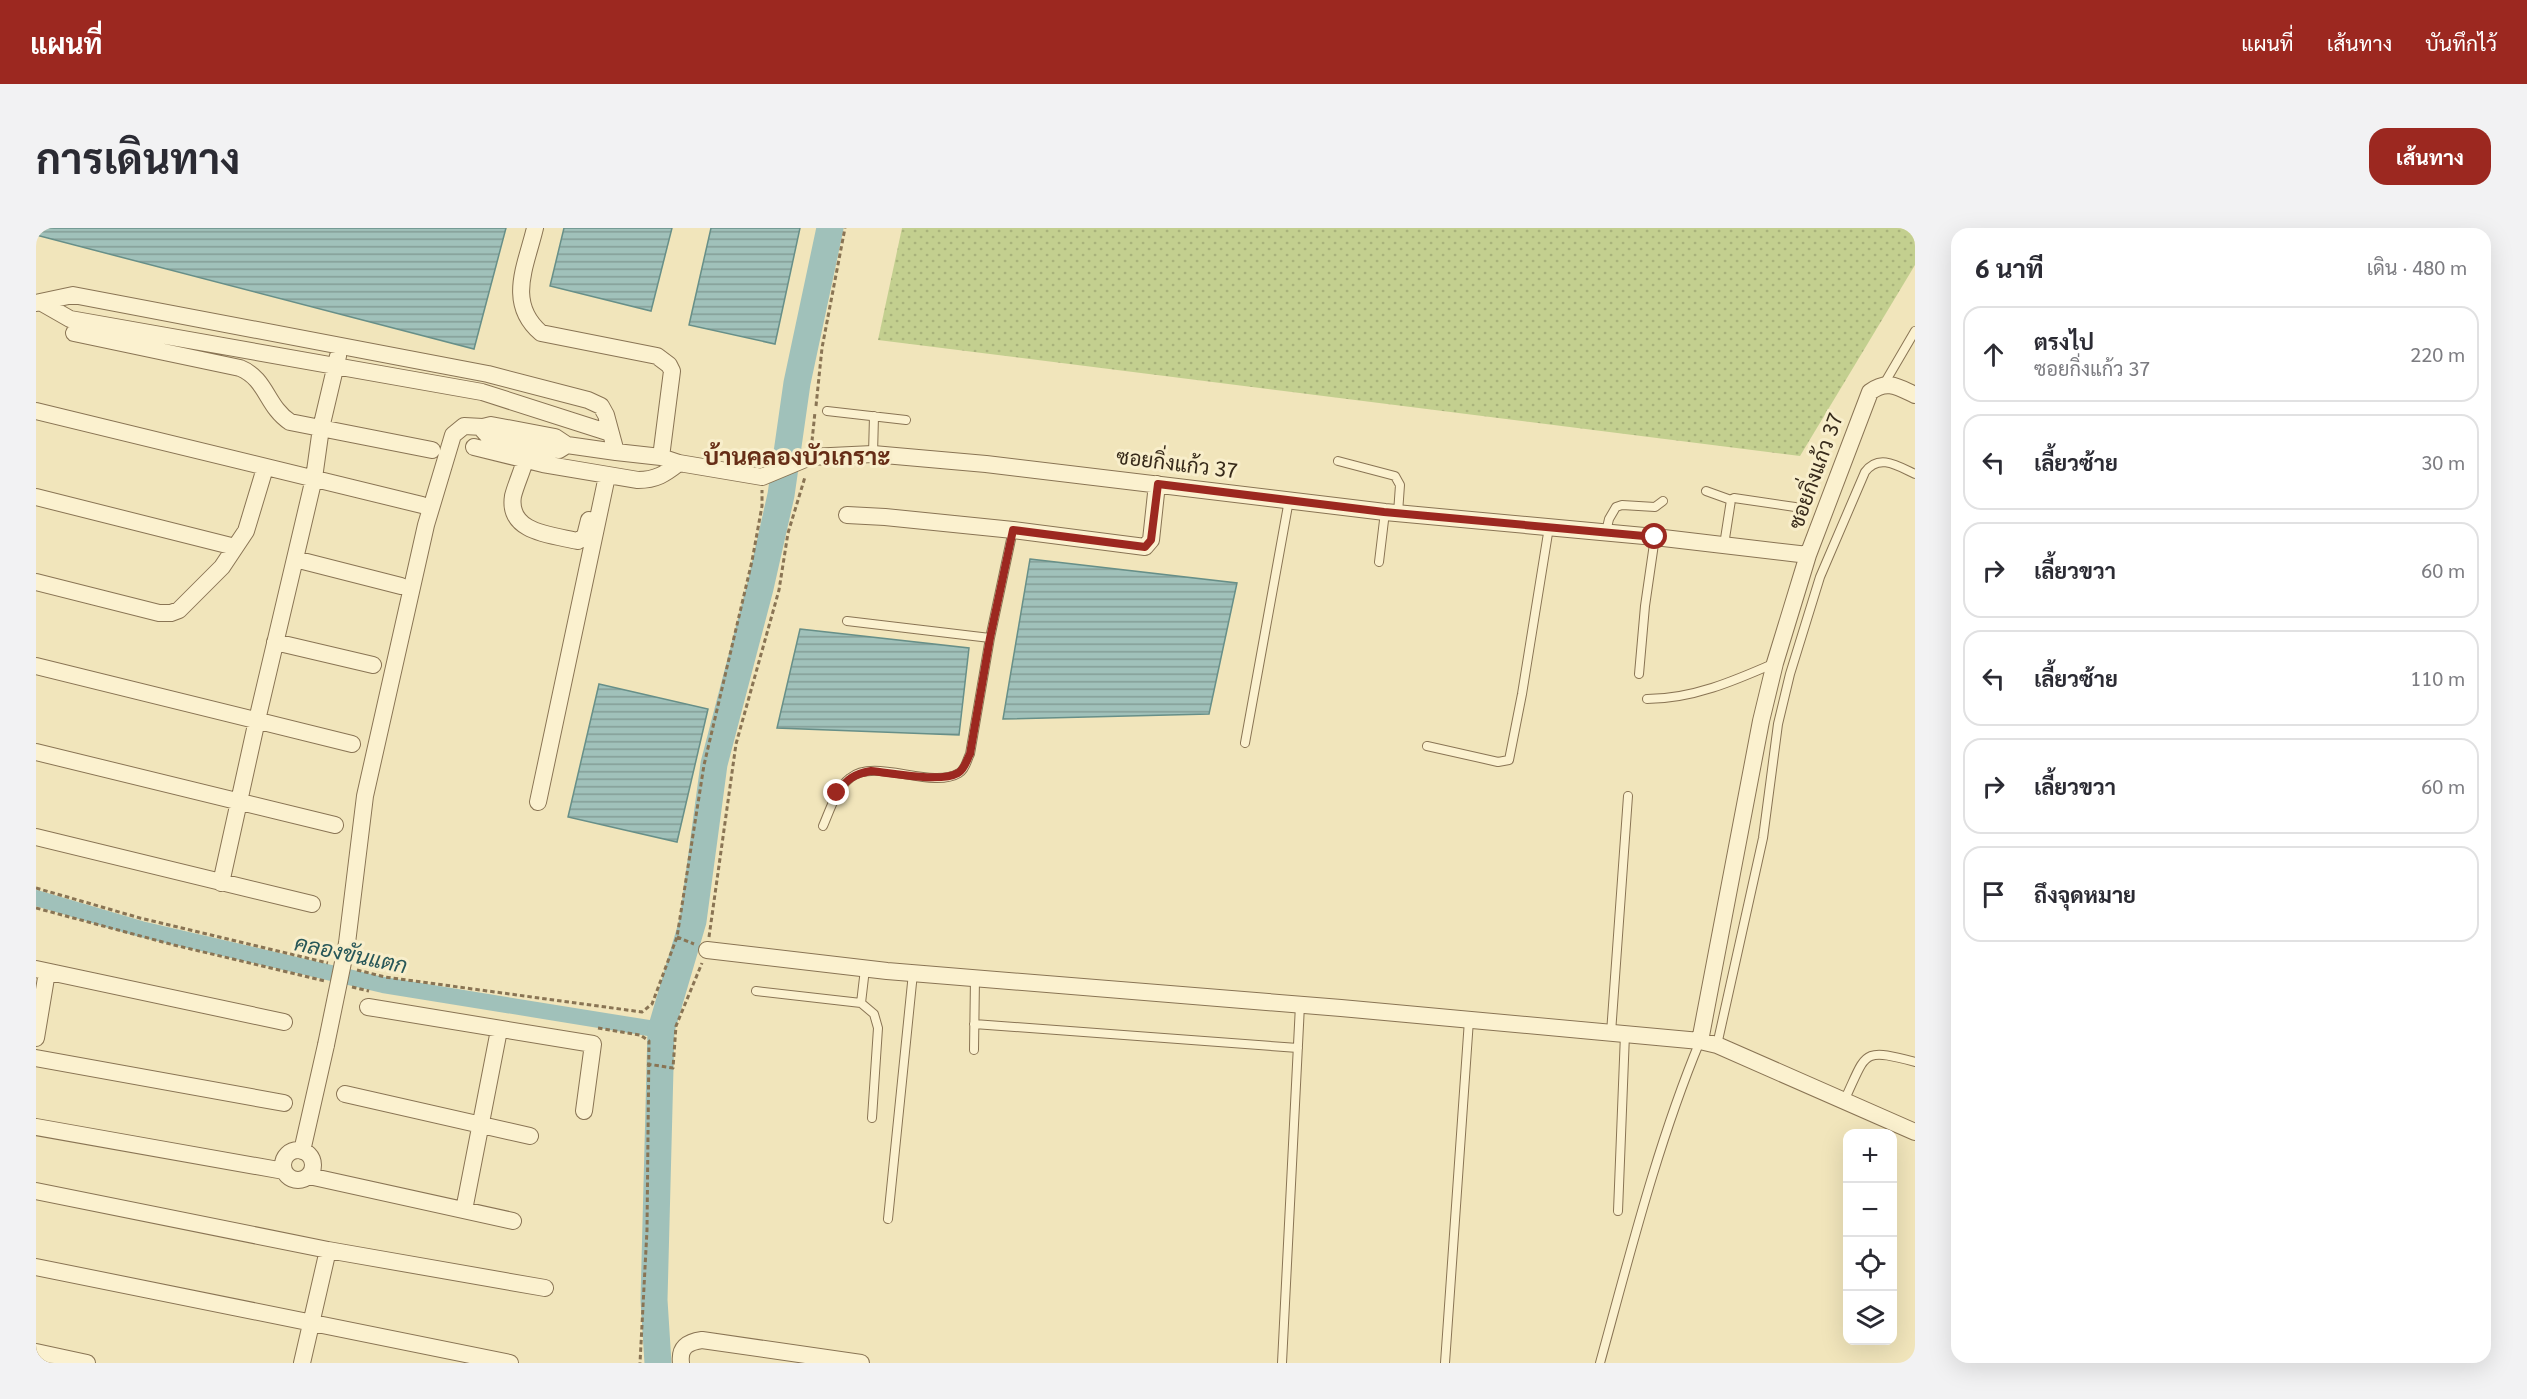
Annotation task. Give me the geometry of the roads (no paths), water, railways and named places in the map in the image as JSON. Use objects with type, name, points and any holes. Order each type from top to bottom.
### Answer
[{"type":"street","points":[[535,228],[520,288],[520,302],[529,323],[541,333],[657,356],[669,365],[672,371],[671,384],[661,458]]},
{"type":"street","points":[[39,303],[73,295],[488,374],[588,400],[601,406],[606,415],[616,452]]},
{"type":"street","points":[[39,303],[70,319],[482,392],[610,433]]},
{"type":"street","points":[[196,342],[201,319]]},
{"type":"street","points":[[74,333],[240,368],[253,373],[279,414],[290,422],[432,450]]},
{"type":"street","points":[[221,883],[256,720],[314,478],[321,428],[340,347]]},
{"type":"street","points":[[482,392],[488,374]]},
{"type":"street","points":[[512,400],[517,382]]},
{"type":"street","points":[[1884,384],[1892,384],[1915,395]]},
{"type":"street","name":"ซอยกิ่งแก้ว 37","points":[[679,463],[762,477],[810,457],[873,454],[986,464],[1391,513],[1606,532],[1808,555],[1870,392],[1884,384]]},
{"type":"street","points":[[36,411],[422,505]]},
{"type":"street","points":[[302,1151],[346,943],[365,796],[426,525],[453,435],[464,426],[480,428],[491,424],[555,437],[567,445],[661,458],[679,463]]},
{"type":"street","points":[[480,428],[489,437],[604,476],[652,480],[664,475],[679,463]]},
{"type":"street","points":[[474,447],[525,460],[545,457],[567,445]]},
{"type":"street","points":[[525,460],[513,496],[515,513],[519,521],[526,529],[578,541],[585,536],[604,476]]},
{"type":"street","points":[[36,582],[159,612],[171,613],[179,610],[222,567],[246,531],[265,468]]},
{"type":"street","points":[[538,802],[604,476]]},
{"type":"street","points":[[847,515],[885,516],[1145,547],[1151,540],[1158,484]]},
{"type":"street","points":[[36,497],[236,547]]},
{"type":"street","points":[[1700,1041],[1761,721],[1775,663],[1808,555]]},
{"type":"street","points":[[295,560],[401,586]]},
{"type":"street","points":[[275,642],[373,665]]},
{"type":"street","points":[[36,666],[352,744]]},
{"type":"street","points":[[36,752],[335,825]]},
{"type":"street","points":[[36,837],[312,904]]},
{"type":"street","points":[[707,950],[865,969],[1700,1041],[1718,1045],[1915,1132]]},
{"type":"street","points":[[36,1038],[42,970],[285,1022]]},
{"type":"street","points":[[368,1007],[593,1044],[584,1111]]},
{"type":"street","points":[[464,1210],[499,1030]]},
{"type":"street","points":[[36,1058],[284,1103]]},
{"type":"street","points":[[345,1094],[530,1136]]},
{"type":"street","points":[[36,1127],[284,1171],[295,1180],[309,1176],[312,1172],[313,1161],[302,1151]]},
{"type":"street","points":[[284,1171],[283,1162],[288,1154],[302,1151]]},
{"type":"street","points":[[309,1176],[513,1221]]},
{"type":"street","points":[[36,1191],[328,1250],[545,1288]]},
{"type":"street","points":[[303,1363],[328,1250]]},
{"type":"street","points":[[36,1268],[510,1363]]},
{"type":"street","points":[[681,1363],[682,1349],[686,1344],[702,1340],[861,1363]]},
{"type":"street","points":[[36,1352],[87,1363]]},
{"type":"lane","points":[[1884,384],[1915,331]]},
{"type":"lane","points":[[827,411],[906,420]]},
{"type":"lane","points":[[873,454],[874,416]]},
{"type":"lane","points":[[1338,460],[1395,476],[1400,485],[1378,562]]},
{"type":"lane","points":[[1718,1045],[1763,838],[1778,724],[1790,674],[1820,577],[1864,472],[1870,464],[1879,461],[1915,474]]},
{"type":"lane","points":[[1706,491],[1731,500],[1737,497],[1795,507]]},
{"type":"lane","points":[[1245,743],[1288,500]]},
{"type":"lane","points":[[1724,545],[1731,500]]},
{"type":"lane","points":[[1606,532],[1609,519],[1616,507],[1622,505],[1655,507],[1663,501]]},
{"type":"lane","points":[[1427,746],[1498,762],[1509,760],[1549,527]]},
{"type":"lane","points":[[823,826],[837,793],[852,776],[871,771],[943,778],[959,773],[965,767],[970,754],[990,638],[1013,530]]},
{"type":"lane","points":[[1639,674],[1645,606],[1655,537]]},
{"type":"lane","points":[[847,621],[990,638]]},
{"type":"lane","points":[[1647,699],[1688,695],[1738,679],[1775,663]]},
{"type":"lane","points":[[1618,1211],[1618,1033],[1628,796]]},
{"type":"lane","points":[[861,1004],[865,969]]},
{"type":"lane","points":[[888,1219],[912,973]]},
{"type":"lane","points":[[974,1050],[975,978]]},
{"type":"lane","points":[[756,991],[861,1004],[874,1014],[878,1028],[872,1118]]},
{"type":"lane","points":[[1282,1363],[1300,1005]]},
{"type":"lane","points":[[1445,1363],[1469,1020]]},
{"type":"lane","points":[[974,1024],[1298,1048]]},
{"type":"lane","points":[[1600,1363],[1657,1159],[1700,1041]]},
{"type":"lane","points":[[1844,1101],[1864,1060],[1871,1055],[1883,1054],[1915,1062]]},
{"type":"water","points":[[36,228],[506,228],[474,349],[36,235]]},
{"type":"water","points":[[564,228],[672,228],[651,311],[550,286]]},
{"type":"water","points":[[711,228],[800,228],[775,344],[689,325]]},
{"type":"water","points":[[1030,559],[1237,583],[1209,714],[1003,719]]},
{"type":"water","points":[[800,629],[969,648],[959,735],[777,728]]},
{"type":"water","points":[[599,684],[708,709],[677,842],[568,817]]},
{"type":"waterway","points":[[658,1363],[654,1300],[661,1030],[693,921],[714,764],[760,588],[781,495],[797,383],[830,228]]},
{"type":"waterway","name":"คลองขันแตก","points":[[36,898],[141,929],[383,985],[661,1030]]},
{"type":"district","name":"บ้านคลองบัวเกราะ","points":[[797,457]]}]
